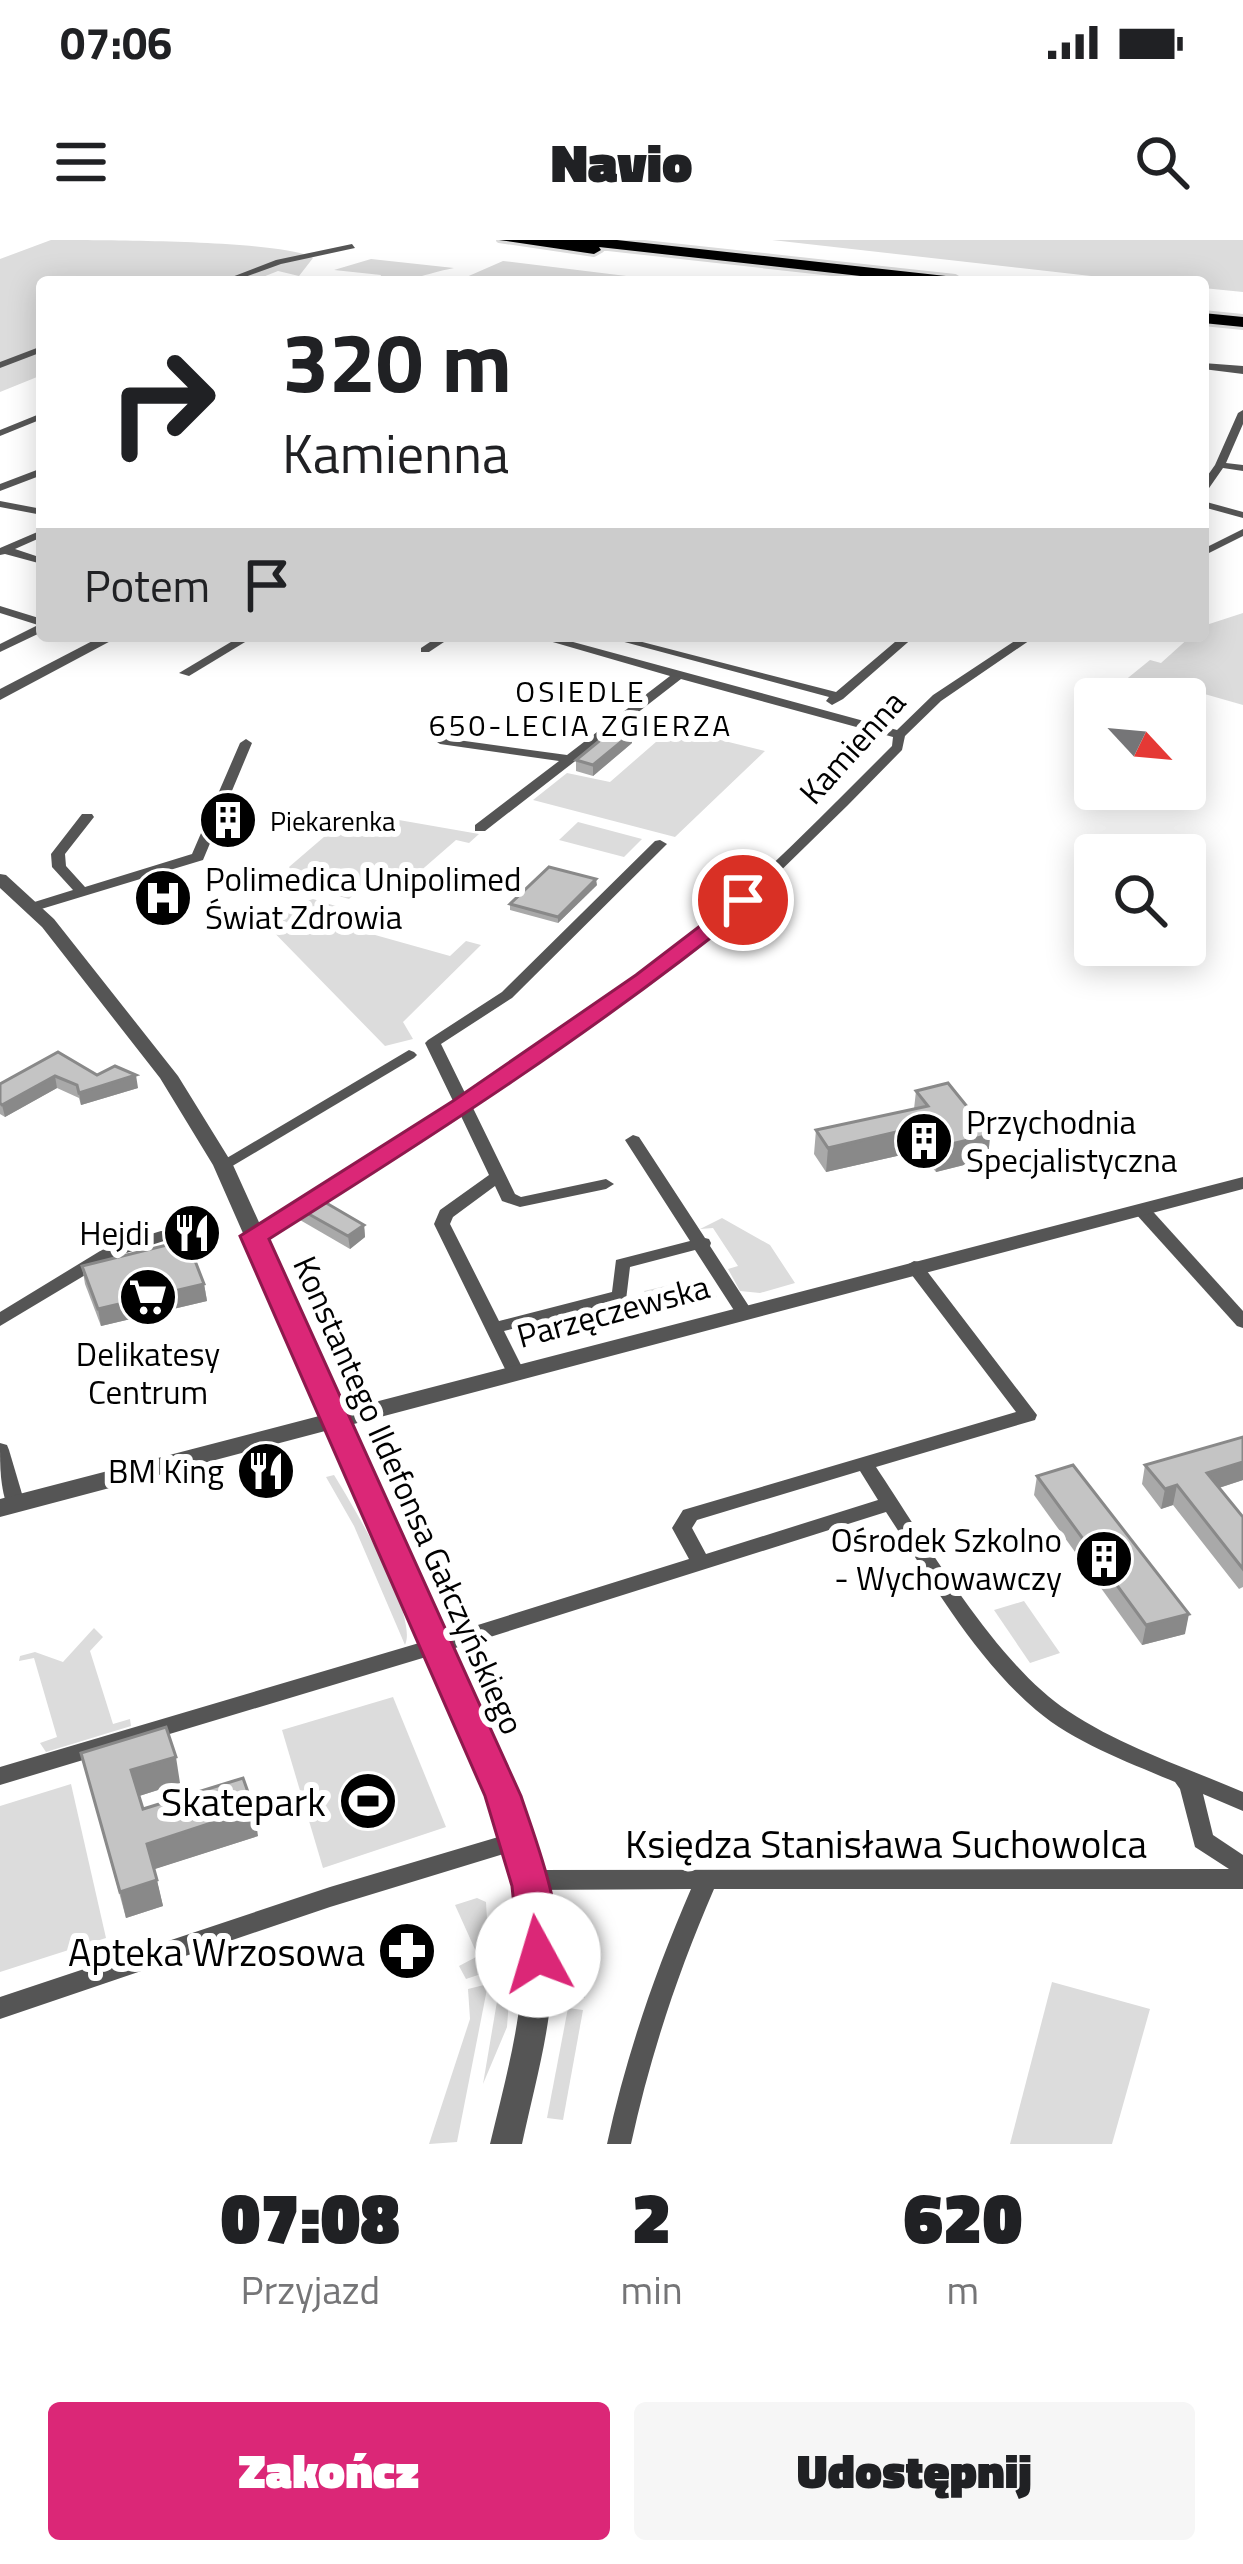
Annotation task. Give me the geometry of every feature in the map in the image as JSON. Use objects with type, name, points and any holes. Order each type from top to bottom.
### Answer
[{"type":"highway","points":[[506,240],[827,276]]},
{"type":"highway","points":[[578,240],[901,276]]},
{"type":"highway","points":[[1209,315],[1243,318]]},
{"type":"street","points":[[240,276],[352,246]]},
{"type":"street","points":[[0,365],[36,351]]},
{"type":"street","points":[[1209,367],[1243,370]]},
{"type":"street","points":[[1209,481],[1243,413]]},
{"type":"street","points":[[0,433],[36,418]]},
{"type":"street","points":[[1220,465],[1243,468]]},
{"type":"street","points":[[0,488],[36,473]]},
{"type":"street","points":[[0,504],[36,511]]},
{"type":"street","points":[[1209,506],[1243,515]]},
{"type":"street","points":[[1209,550],[1243,532]]},
{"type":"street","points":[[3,551],[36,536]]},
{"type":"street","points":[[3,551],[36,559]]},
{"type":"street","points":[[0,609],[36,624]]},
{"type":"street","points":[[0,649],[36,629]]},
{"type":"street","points":[[0,695],[102,642]]},
{"type":"street","points":[[185,673],[239,642]]},
{"type":"street","points":[[425,650],[437,642]]},
{"type":"street","points":[[559,642],[898,735]]},
{"type":"street","points":[[601,654],[620,642]]},
{"type":"street","points":[[641,642],[839,695]]},
{"type":"street","points":[[817,713],[902,642]]},
{"type":"street","name":"Kamienna","points":[[254,1236],[463,1106],[636,986],[758,888],[898,747],[898,735],[937,698],[1021,642]]},
{"type":"street","points":[[479,828],[677,676]]},
{"type":"street","points":[[440,740],[569,759]]},
{"type":"street","points":[[33,907],[198,857],[246,743]]},
{"type":"street","points":[[82,892],[59,867],[58,854],[87,817]]},
{"type":"street","points":[[606,1184],[520,1202],[508,1196],[433,1043],[502,999],[660,844]]},
{"type":"street","name":"Konstantego Ildefonsa Gałczyńskiego","points":[[0,879],[33,907],[168,1076],[223,1165],[491,1766],[518,1840],[537,1924],[536,1992],[506,2144]]},
{"type":"street","points":[[223,1165],[409,1054]]},
{"type":"street","points":[[633,1140],[743,1311]]},
{"type":"street","points":[[497,1176],[442,1221],[514,1371]]},
{"type":"street","name":"Parzęczewska","points":[[7,1506],[914,1266],[1239,1188]]},
{"type":"street","points":[[1142,1209],[1243,1322]]},
{"type":"street","points":[[0,1320],[111,1252],[161,1236]]},
{"type":"street","points":[[495,1328],[620,1296],[622,1264],[703,1243]]},
{"type":"street","points":[[699,1560],[682,1528],[690,1515],[1028,1415],[914,1266]]},
{"type":"street","points":[[0,1450],[7,1506]]},
{"type":"street","points":[[866,1466],[999,1655],[1044,1705],[1083,1729],[1243,1802]]},
{"type":"street","points":[[0,1776],[891,1503]]},
{"type":"street","points":[[1180,1773],[1190,1786],[1203,1840],[1243,1867]]},
{"type":"street","points":[[0,2008],[518,1840]]},
{"type":"street","name":"Księdza Stanisława Suchowolca","points":[[529,1880],[1243,1879]]},
{"type":"street","points":[[619,2144],[632,2074],[653,2006],[706,1880]]},
{"type":"shaded area","points":[[51,240],[231,244],[313,258],[299,276],[278,271],[265,276],[36,276],[36,377],[0,392],[0,259]]},
{"type":"shaded area","points":[[772,240],[1243,240],[1243,292],[1209,289],[1209,276],[1091,276]]},
{"type":"shaded area","points":[[371,259],[454,268],[421,276],[334,270]]},
{"type":"shaded area","points":[[503,261],[626,276],[469,276]]},
{"type":"shaded area","points":[[1243,613],[1243,705],[1206,694],[1206,678],[1128,678],[1150,660],[1161,663],[1184,642],[1209,642],[1209,624]]},
{"type":"shaded area","points":[[672,728],[765,751],[675,837],[533,800],[567,773],[610,782]]},
{"type":"shaded area","points":[[353,812],[479,834],[469,843],[456,840],[402,887],[370,879],[349,899],[301,885],[289,867]]},
{"type":"shaded area","points":[[578,822],[642,839],[624,857],[559,840]]},
{"type":"shaded area","points":[[313,899],[381,920],[368,933],[450,956],[466,941],[481,945],[403,1022],[413,1039],[385,1046],[259,917]]},
{"type":"shaded area","points":[[722,1218],[770,1245],[795,1283],[760,1293],[740,1291],[728,1269],[738,1266],[713,1228],[700,1229]]},
{"type":"shaded area","points":[[704,1277],[717,1297],[656,1313],[644,1291]]},
{"type":"shaded area","points":[[334,1475],[393,1586],[407,1631],[405,1645],[354,1526],[326,1477]]},
{"type":"shaded area","points":[[1024,1601],[1060,1653],[1030,1663],[994,1610]]},
{"type":"shaded area","points":[[94,1628],[103,1637],[90,1651],[113,1724],[130,1719],[131,1726],[46,1752],[40,1743],[57,1737],[34,1658],[19,1661],[20,1656],[35,1652],[63,1662]]},
{"type":"shaded area","name":"Skatepark","points":[[393,1697],[446,1827],[323,1868],[282,1730]]},
{"type":"shaded area","points":[[71,1784],[106,1938],[0,1972],[0,1806]]},
{"type":"shaded area","points":[[477,1898],[486,1902],[490,1971],[466,1979],[459,1966],[478,1956],[455,1905]]},
{"type":"shaded area","points":[[567,1928],[585,1933],[585,1998],[570,1997],[562,1982]]},
{"type":"shaded area","points":[[514,1933],[507,2027],[483,2084],[502,1972],[502,1939]]},
{"type":"shaded area","points":[[1052,1982],[1150,2009],[1112,2144],[1010,2144]]},
{"type":"shaded area","points":[[488,1984],[457,2142],[429,2144],[470,2019],[468,1989]]},
{"type":"shaded area","points":[[568,2008],[583,2010],[563,2120],[547,2118]]},
{"type":"building","points":[[615,728],[632,733],[593,765],[576,760]]},
{"type":"building","points":[[549,867],[596,879],[558,917],[510,904]]},
{"type":"building","points":[[58,1052],[97,1075],[115,1066],[136,1075],[79,1093],[77,1085],[55,1076],[0,1103],[0,1084]]},
{"type":"building","points":[[948,1083],[990,1135],[938,1147],[922,1126],[828,1148],[816,1130],[928,1106],[916,1091]]},
{"type":"building","points":[[316,1197],[364,1225],[348,1236],[298,1208]]},
{"type":"building","points":[[187,1240],[204,1284],[98,1309],[82,1266]]},
{"type":"building","points":[[1243,1437],[1243,1462],[1207,1473],[1243,1517],[1243,1569],[1177,1485],[1165,1489],[1145,1465]]},
{"type":"building","points":[[1073,1465],[1189,1614],[1146,1625],[1037,1476]]},
{"type":"building","points":[[166,1727],[176,1757],[131,1770],[143,1809],[243,1778],[254,1809],[147,1844],[157,1880],[120,1892],[81,1753]]},
{"type":"place","name":"Piekarenka","points":[[228,820]]},
{"type":"place","name":"Polimedica Unipolimed Świat Zdrowia","points":[[163,898]]},
{"type":"place","name":"Przychodnia Specjalistyczna","points":[[924,1141]]},
{"type":"place","name":"Hejdi","points":[[192,1233]]},
{"type":"place","name":"Delikatesy Centrum","points":[[148,1297]]},
{"type":"place","name":"BM King","points":[[266,1471]]},
{"type":"place","name":"Ośrodek Szkolno - Wychowawczy","points":[[1104,1559]]},
{"type":"place","name":"Skatepark","points":[[368,1801]]},
{"type":"place","name":"Apteka Wrzosowa","points":[[407,1951]]},
{"type":"district","name":"OSIEDLE 650-LECIA ZGIERZA","points":[[581,708]]},
{"type":"route","points":[[538,1955],[530,1886],[503,1796],[254,1236],[463,1106],[670,961],[743,900]]}]
